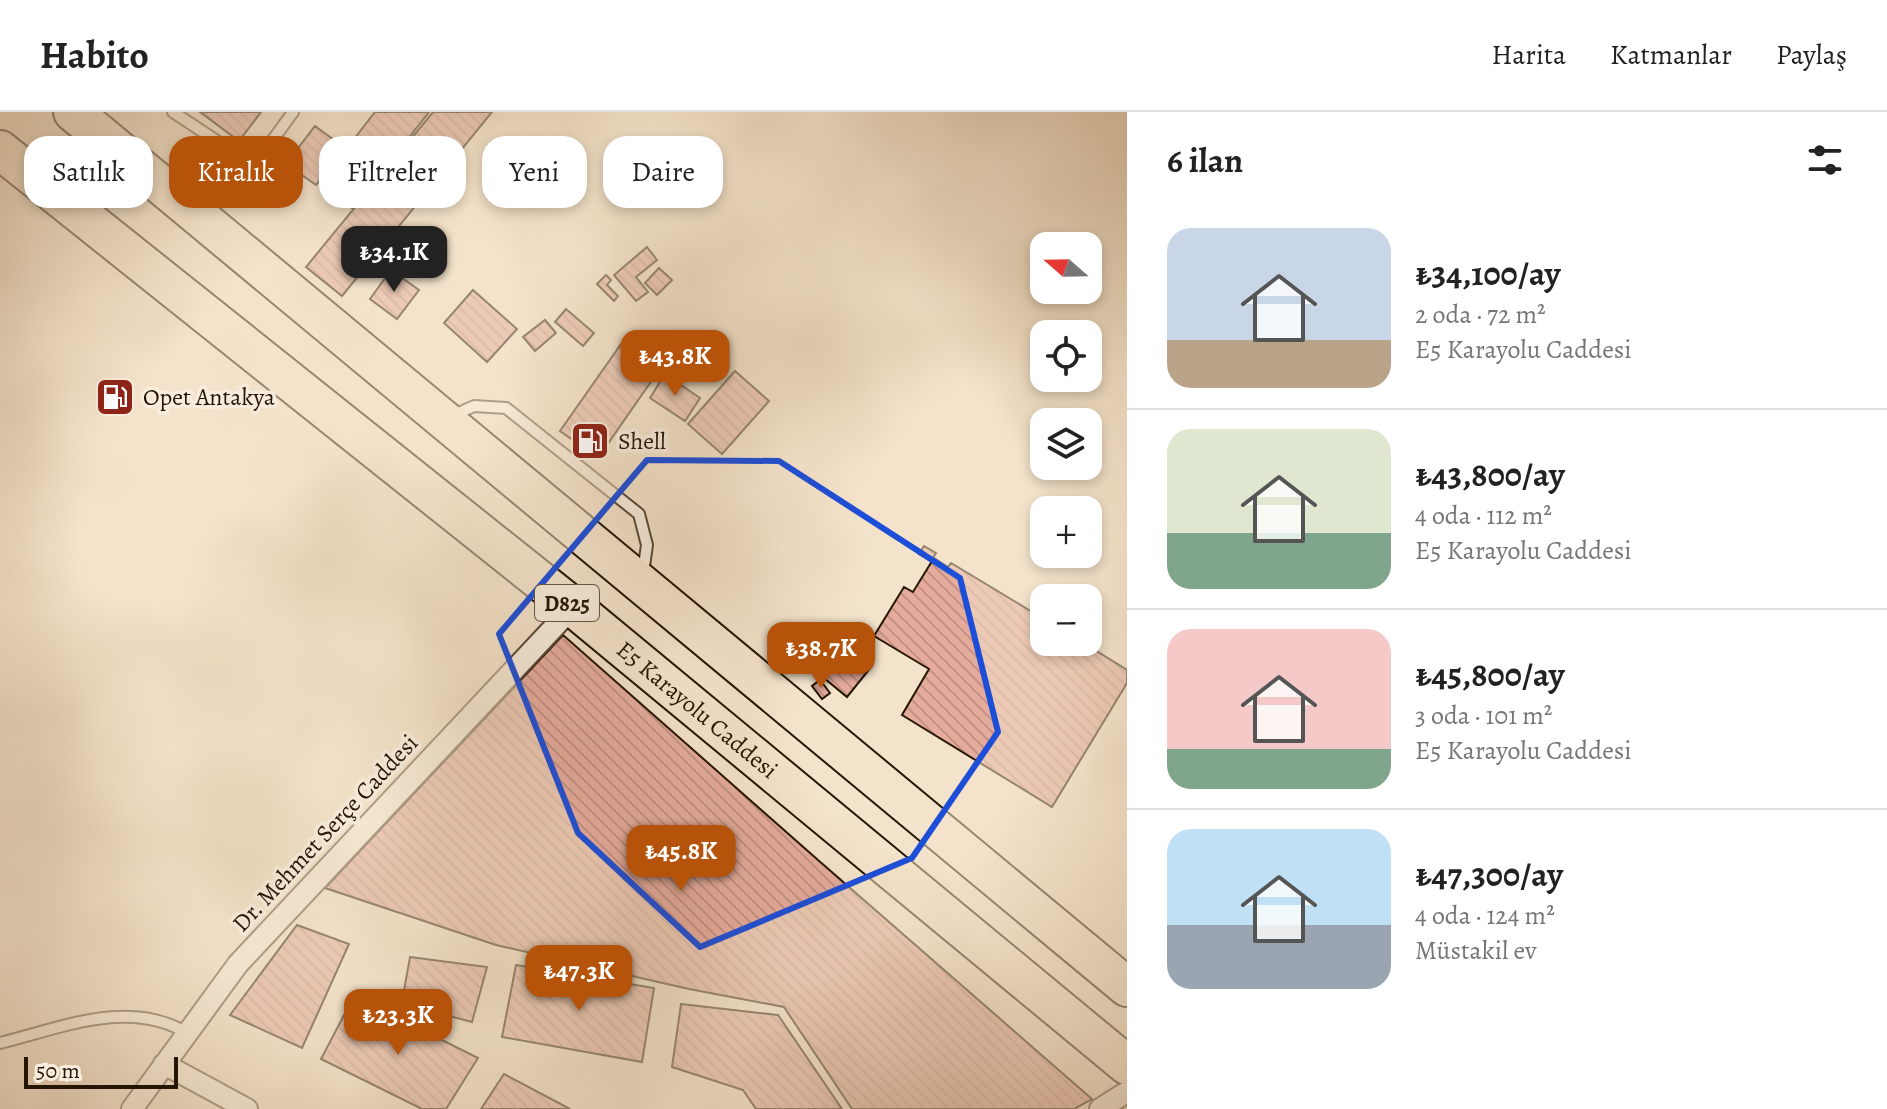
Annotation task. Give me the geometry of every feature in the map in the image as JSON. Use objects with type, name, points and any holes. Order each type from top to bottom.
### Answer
[{"type":"highway","name":"D825","points":[[73,112],[1127,987]]},
{"type":"highway","name":"E5 Karayolu Caddesi","points":[[0,150],[573,607],[1127,1065]]},
{"type":"street","name":"Dr. Mehmet Serçe Caddesi","points":[[132,1109],[238,964],[573,607]]},
{"type":"street","points":[[164,1064],[247,1109]]},
{"type":"street","points":[[1100,1109],[1127,1092]]},
{"type":"lane","points":[[173,112],[238,155],[264,152],[293,112]]},
{"type":"lane","points":[[442,420],[474,406],[506,408],[639,514],[647,545],[642,583]]},
{"type":"lane","points":[[0,1043],[121,1015],[169,1022],[187,1033]]},
{"type":"highlighted area","points":[[647,460],[779,461],[960,578],[998,732],[912,858],[700,947],[578,833],[499,634]]},
{"type":"building","points":[[200,112],[261,112],[243,136],[232,136]]},
{"type":"building","points":[[375,112],[429,112],[410,136],[356,136]]},
{"type":"building","points":[[433,112],[492,112],[466,144],[466,136],[413,136]]},
{"type":"building","points":[[315,126],[329,136],[319,136],[319,181],[316,185],[303,176],[303,142]]},
{"type":"building","points":[[354,208],[414,208],[342,296],[306,267]]},
{"type":"building","points":[[647,247],[657,260],[636,277],[648,292],[636,301],[614,275]]},
{"type":"building","points":[[659,268],[672,280],[657,295],[645,283]]},
{"type":"building","points":[[391,270],[419,290],[397,319],[370,299]]},
{"type":"building","points":[[606,275],[611,280],[607,285],[618,296],[614,301],[597,284]]},
{"type":"building","points":[[473,290],[517,329],[487,362],[444,323]]},
{"type":"building","points":[[566,309],[594,333],[583,346],[555,322]]},
{"type":"building","points":[[545,320],[556,333],[535,351],[523,337]]},
{"type":"building","points":[[626,337],[659,361],[655,366],[659,370],[598,458],[560,431]]},
{"type":"building","points":[[735,371],[769,401],[722,454],[688,424]]},
{"type":"building","points":[[665,374],[700,398],[685,421],[650,398]]},
{"type":"building","points":[[924,546],[936,553],[931,561],[919,554]]},
{"type":"building","points":[[934,558],[948,567],[951,563],[1030,611],[1030,656],[1102,654],[1127,670],[1127,683],[1052,807],[902,715],[929,669],[874,636],[904,587],[913,592]]},
{"type":"building","points":[[563,635],[1092,1099],[1074,1109],[852,1109],[784,1007],[496,945],[325,888]]},
{"type":"building","points":[[848,647],[872,666],[847,697],[824,678]]},
{"type":"building","points":[[820,680],[830,693],[822,699],[812,686]]},
{"type":"building","points":[[297,925],[349,944],[302,1048],[230,1015]]},
{"type":"building","points":[[410,957],[487,967],[472,1022],[411,1006],[403,996]]},
{"type":"building","points":[[516,965],[654,988],[642,1062],[502,1037]]},
{"type":"building","points":[[354,996],[478,1058],[446,1109],[422,1109],[321,1059]]},
{"type":"building","points":[[681,1004],[778,1015],[842,1109],[756,1109],[743,1090],[672,1067]]},
{"type":"building","points":[[504,1074],[570,1109],[481,1109]]},
{"type":"place","name":"Opet Antakya","points":[[115,397]]},
{"type":"place","name":"Shell","points":[[590,441]]}]
